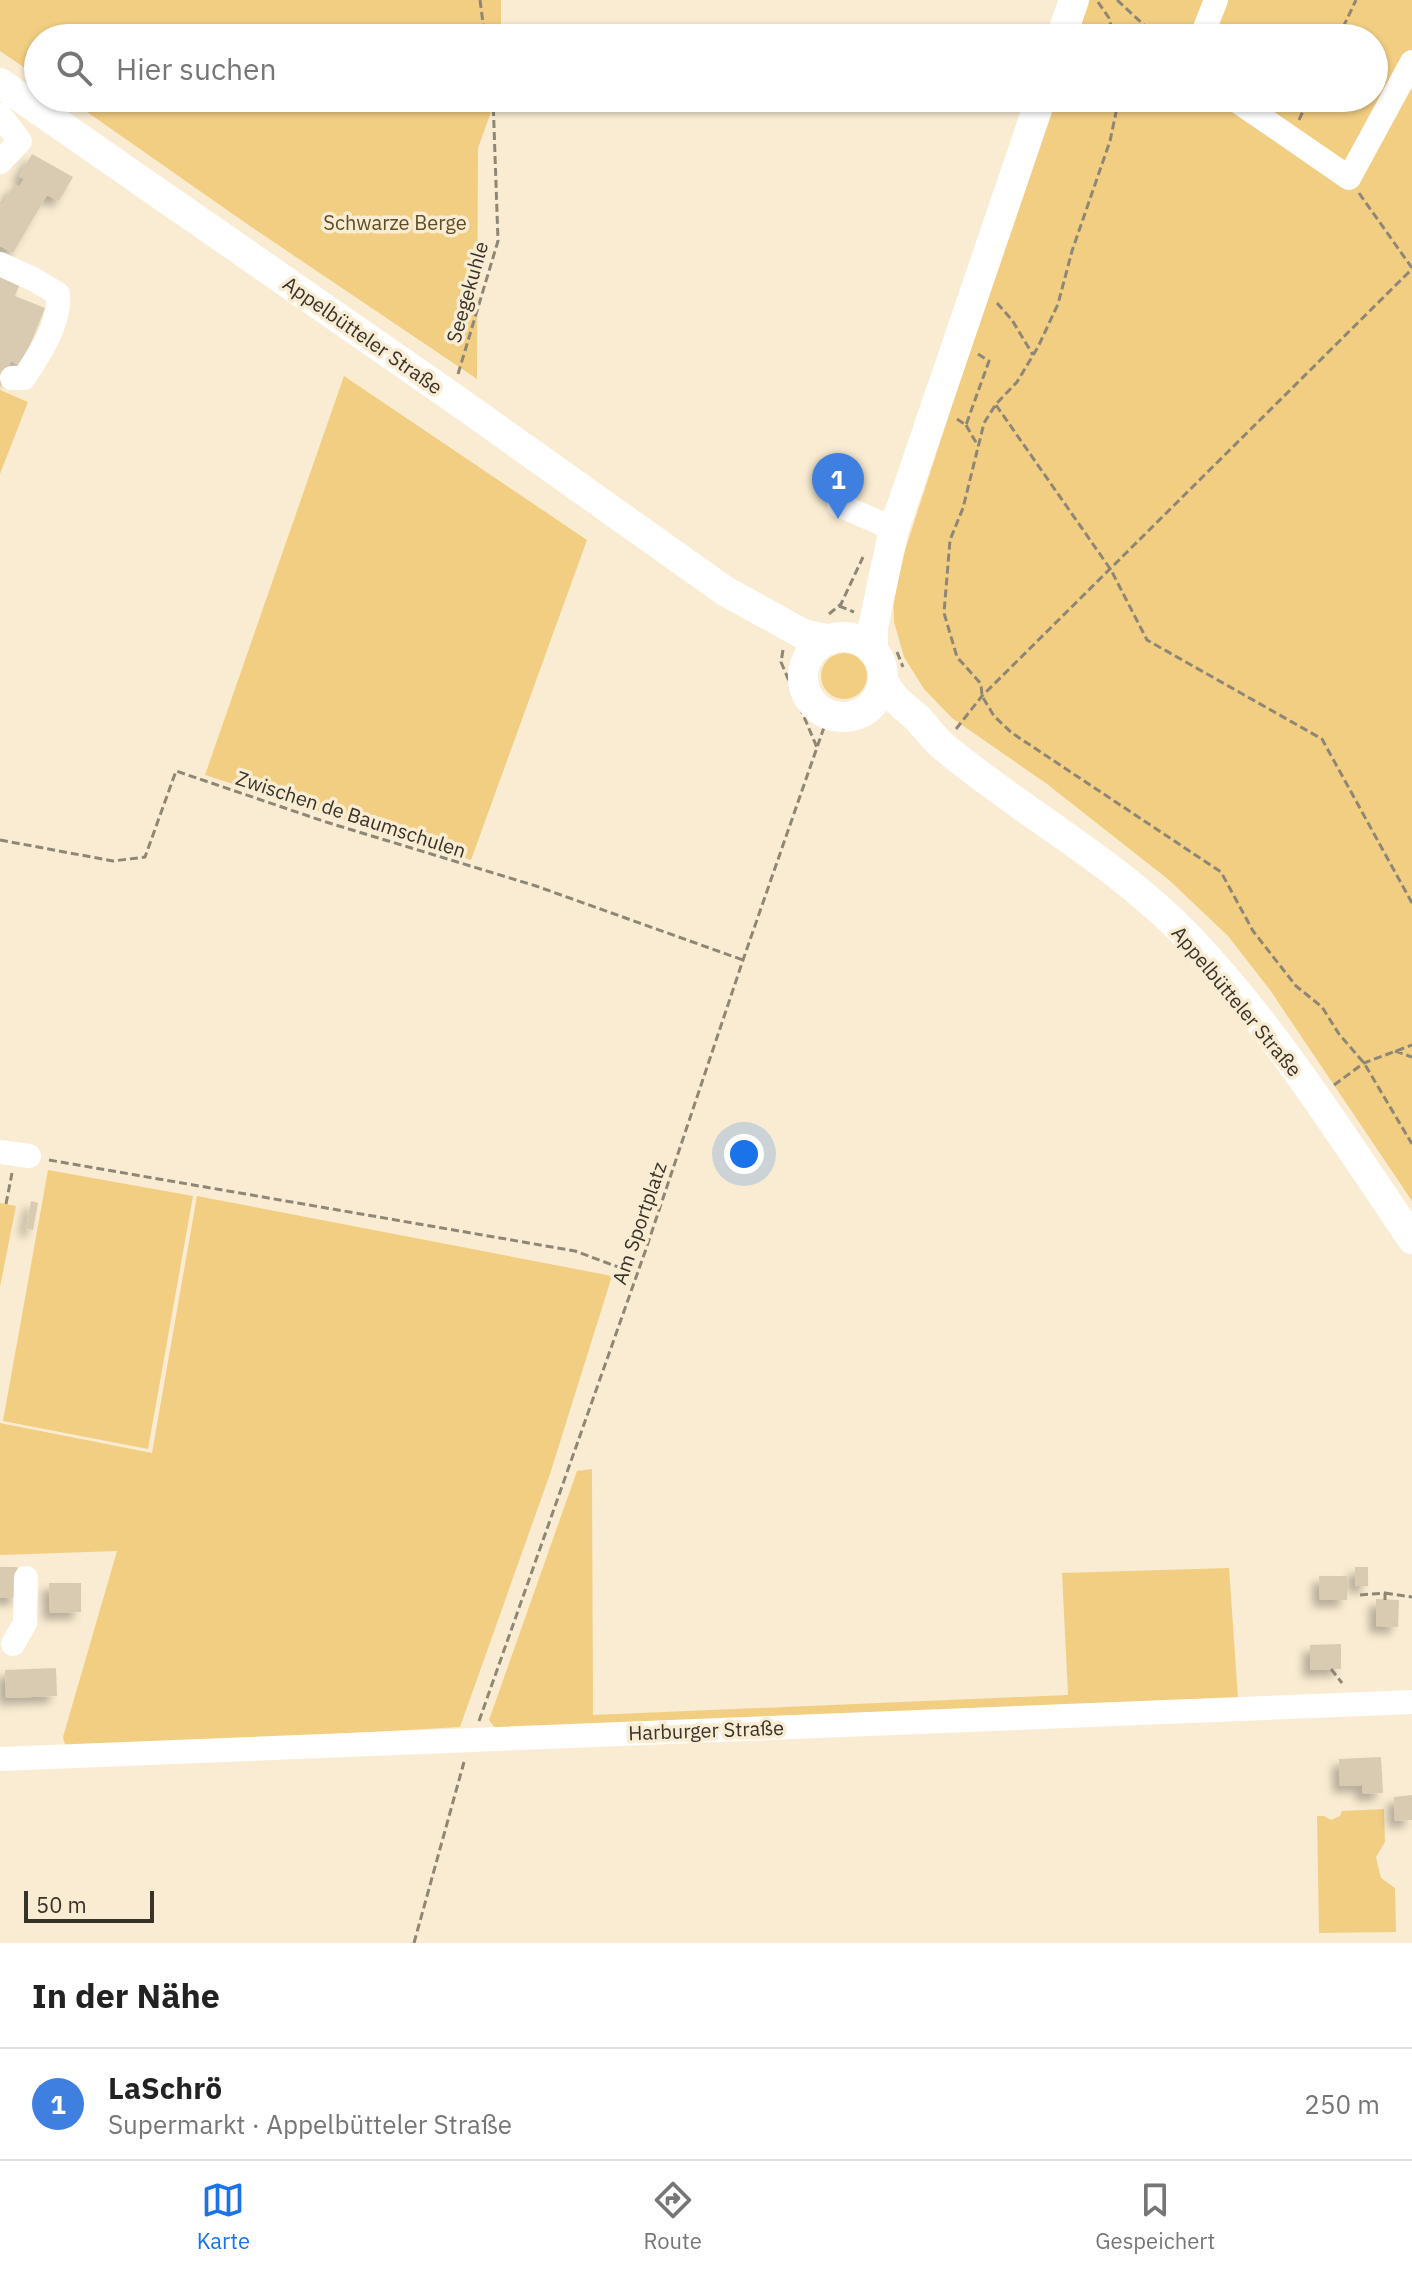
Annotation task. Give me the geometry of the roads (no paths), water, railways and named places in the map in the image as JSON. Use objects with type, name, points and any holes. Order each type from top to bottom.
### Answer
[{"type":"main road","points":[[1066,24],[1074,0]]},
{"type":"main road","name":"Appelbütteler Straße","points":[[0,83],[24,100]]},
{"type":"main road","name":"Appelbütteler Straße","points":[[42,112],[725,591],[803,634],[835,626]]},
{"type":"main road","points":[[835,626],[873,651],[882,666],[883,681],[875,700],[844,713],[810,698],[804,674],[811,654],[835,626],[852,618],[936,404],[1036,112]]},
{"type":"main road","points":[[873,651],[873,627],[887,526]]},
{"type":"main road","name":"Appelbütteler Straße","points":[[725,591],[769,635],[793,653],[804,674]]},
{"type":"main road","name":"Appelbütteler Straße","points":[[883,681],[895,700],[949,738],[1150,901],[1188,937],[1316,1099],[1412,1239]]},
{"type":"main road","name":"Appelbütteler Straße","points":[[844,713],[882,716],[949,738]]},
{"type":"street","points":[[1207,24],[1216,0]]},
{"type":"street","points":[[1388,106],[1412,62]]},
{"type":"street","points":[[1253,112],[1349,178],[1385,112]]},
{"type":"street","points":[[0,115],[20,141],[0,162]]},
{"type":"street","points":[[0,264],[58,294],[59,307],[39,356],[24,378],[12,378]]},
{"type":"street","points":[[839,505],[887,526]]},
{"type":"street","points":[[11,1644],[25,1623],[26,1578]]},
{"type":"street","name":"Harburger Straße","points":[[0,1759],[470,1746],[1412,1702]]},
{"type":"place","name":"LaSchrö","points":[[838,519]]},
{"type":"park label","name":"Schwarze Berge","points":[[395,222]]}]
